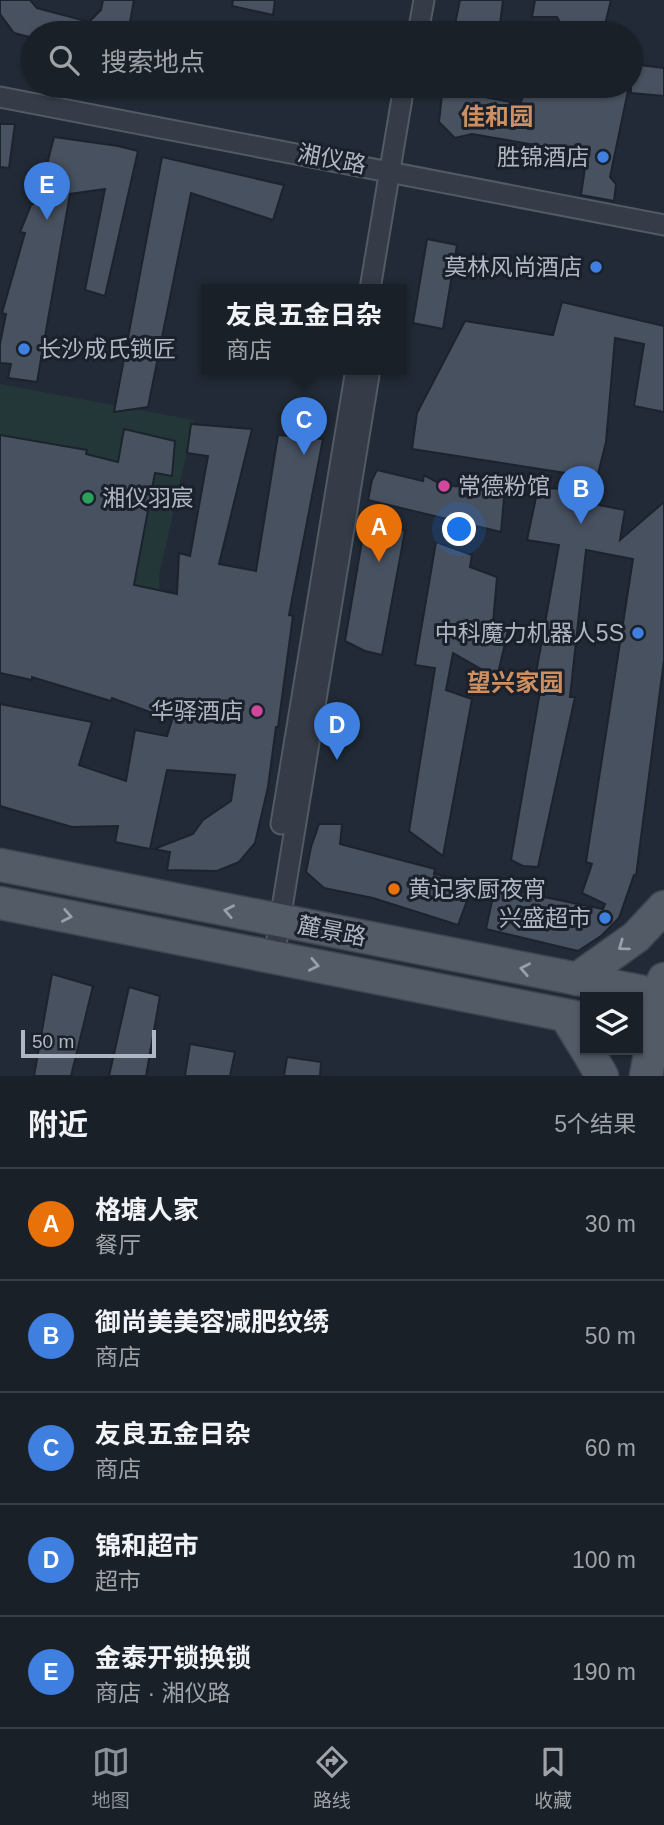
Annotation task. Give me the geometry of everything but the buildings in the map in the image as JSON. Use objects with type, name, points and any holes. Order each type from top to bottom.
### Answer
[{"type":"main road","name":"麓景路","points":[[0,865],[577,979],[663,990]]},
{"type":"main road","name":"麓景路","points":[[0,903],[576,1017]]},
{"type":"main road","points":[[577,979],[636,937],[664,906]]},
{"type":"main road","points":[[646,1076],[652,1032],[663,990]]},
{"type":"main road","points":[[590,1055],[602,1076]]},
{"type":"street","points":[[414,21],[418,0]]},
{"type":"street","points":[[420,21],[424,0]]},
{"type":"street","name":"湘仪路","points":[[0,97],[664,225]]},
{"type":"street","points":[[381,284],[402,98]]},
{"type":"street","points":[[371,284],[407,98]]},
{"type":"street","points":[[274,957],[272,919],[355,375]]},
{"type":"street","points":[[272,919],[369,375]]},
{"type":"shaded area","name":"湘仪羽宸","points":[[0,384],[194,420],[159,576],[161,644],[0,614]]},
{"type":"place","name":"胜锦酒店","points":[[603,157]]},
{"type":"place","name":"金泰开锁换锁","points":[[47,220]]},
{"type":"place","name":"莫林风尚酒店","points":[[596,267]]},
{"type":"place","name":"长沙成氏锁匠","points":[[24,349]]},
{"type":"place","name":"友良五金日杂","points":[[304,455]]},
{"type":"place","name":"常德粉馆","points":[[444,486]]},
{"type":"place","name":"湘仪羽宸","points":[[88,498]]},
{"type":"place","name":"御尚美美容减肥纹绣","points":[[581,524]]},
{"type":"place","name":"格塘人家","points":[[379,562]]},
{"type":"place","name":"中科魔力机器人5S","points":[[638,633]]},
{"type":"place","name":"华驿酒店","points":[[257,711]]},
{"type":"place","name":"锦和超市","points":[[337,760]]},
{"type":"place","name":"黄记家厨夜宵","points":[[394,889]]},
{"type":"place","name":"兴盛超市","points":[[605,918]]},
{"type":"district","name":"佳和园","points":[[497,117]]},
{"type":"district","name":"望兴家园","points":[[515,683]]}]
